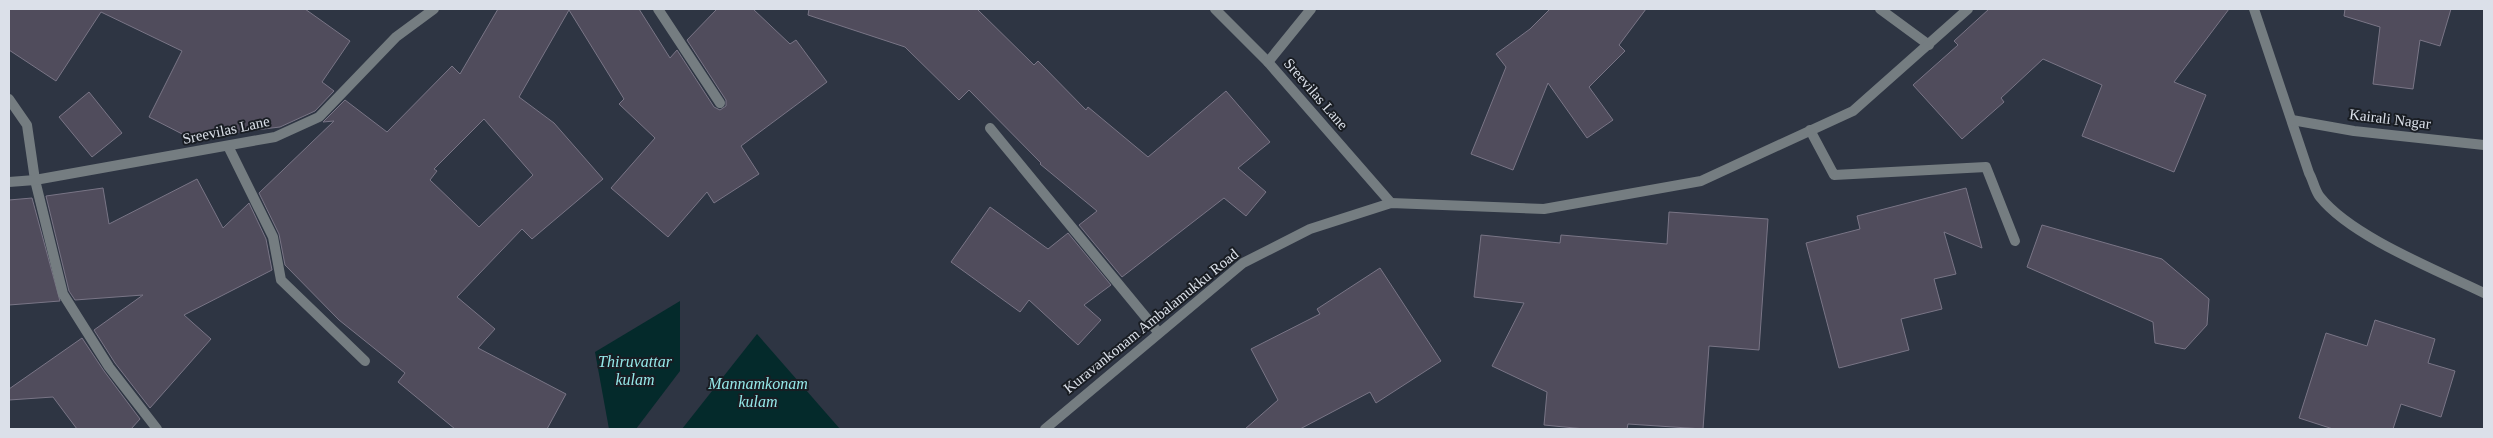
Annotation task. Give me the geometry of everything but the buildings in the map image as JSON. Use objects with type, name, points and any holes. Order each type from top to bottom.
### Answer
[{"type":"street","name":"Sreevilas Lane","points":[[9,182],[35,180],[275,137],[318,117],[396,37],[434,9]]},
{"type":"street","points":[[658,9],[720,103]]},
{"type":"street","name":"Sreevilas Lane","points":[[1215,9],[1268,62],[1391,203]]},
{"type":"street","points":[[1268,62],[1311,9]]},
{"type":"street","points":[[1880,9],[1929,45]]},
{"type":"street","name":"Kuravankonam Ambalamukku Road","points":[[1045,429],[1158,332],[1243,263],[1310,228],[1391,203],[1544,209],[1701,180],[1854,110],[1968,9]]},
{"type":"street","points":[[2254,9],[2309,173],[2320,196],[2349,223],[2369,236],[2484,293]]},
{"type":"street","points":[[9,99],[27,125],[35,180],[63,294],[109,367],[157,429]]},
{"type":"street","name":"Kairali Nagar","points":[[2292,120],[2354,131],[2484,145]]},
{"type":"street","points":[[990,128],[1158,332]]},
{"type":"street","points":[[1810,130],[1834,175],[1986,167],[2015,241]]},
{"type":"street","points":[[228,146],[273,237],[281,280],[365,360]]},
{"type":"water","name":"Thiruvattar kulam","points":[[680,301],[680,371],[636,429],[609,429],[595,352]]},
{"type":"water","name":"Mannamkonam kulam","points":[[757,334],[840,429],[682,429]]}]
